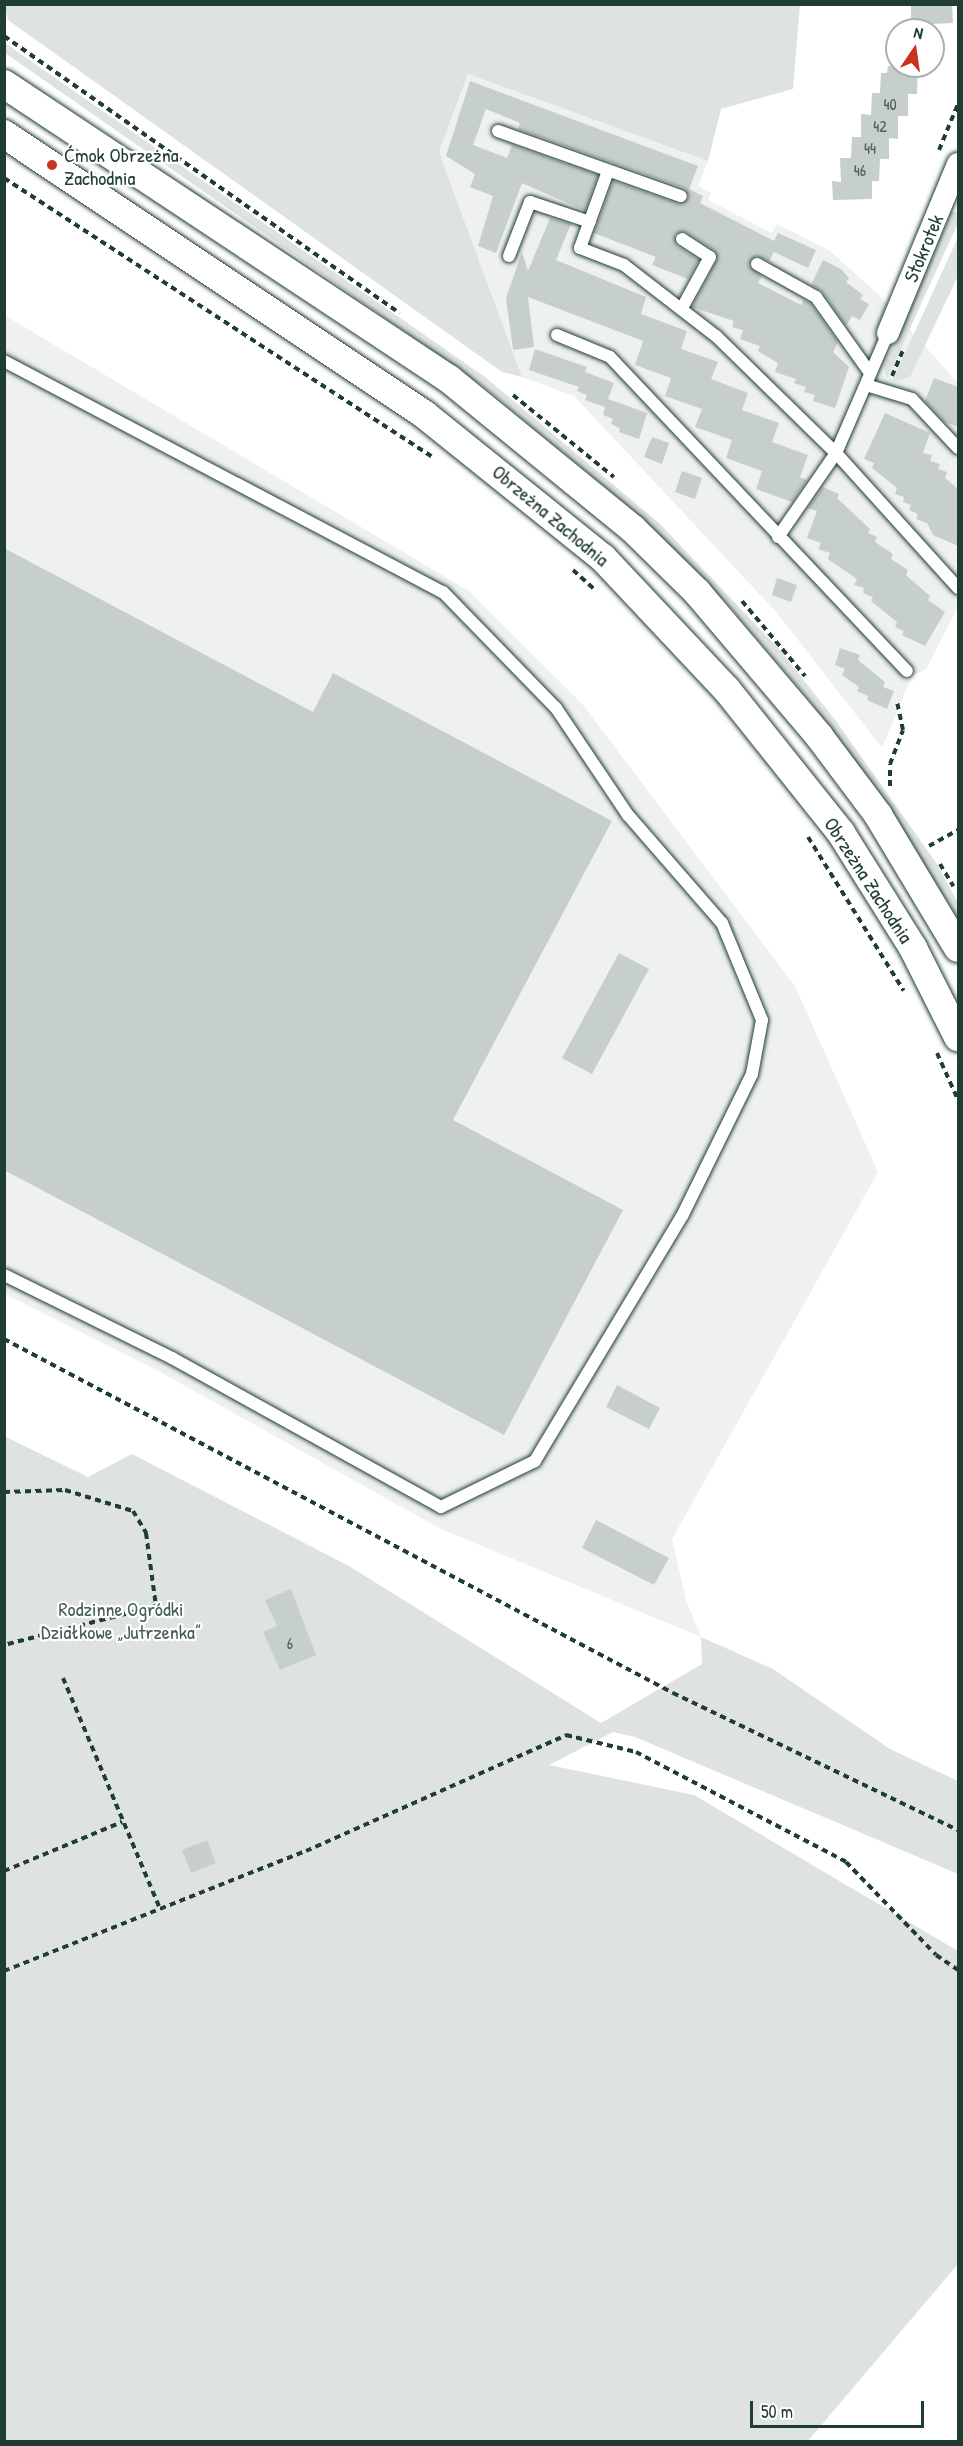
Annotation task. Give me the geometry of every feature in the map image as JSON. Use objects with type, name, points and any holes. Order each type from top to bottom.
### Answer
[{"type":"street","name":"Obrzeżna Zachodnia","points":[[4,84],[449,380],[633,529],[697,592],[819,736],[878,815],[958,948]]},
{"type":"street","name":"Obrzeżna Zachodnia","points":[[4,134],[426,415],[603,558],[727,690],[841,833],[908,939],[945,1040]]},
{"type":"street","name":"Stokrotek","points":[[888,333],[958,164]]},
{"type":"lane","points":[[498,131],[681,196]]},
{"type":"lane","points":[[608,171],[580,248],[624,265],[682,308],[836,453],[958,588]]},
{"type":"lane","points":[[509,256],[530,202],[590,222]]},
{"type":"lane","points":[[682,239],[710,257],[682,308]]},
{"type":"lane","points":[[757,264],[816,297],[870,373]]},
{"type":"lane","points":[[778,537],[836,453],[888,333]]},
{"type":"lane","points":[[556,335],[610,357],[907,672]]},
{"type":"lane","points":[[4,361],[443,592],[556,708],[628,815],[722,923],[762,1020],[752,1074],[682,1216],[535,1461],[441,1507],[172,1358],[4,1275]]},
{"type":"lane","points":[[866,385],[912,399],[958,448]]},
{"type":"path","points":[[4,178],[338,391],[433,457]]},
{"type":"path","points":[[566,563],[598,594]]},
{"type":"path","points":[[890,786],[890,764],[903,730],[897,702]]},
{"type":"path","points":[[804,830],[910,1001]]},
{"type":"path","points":[[929,846],[958,830]]},
{"type":"path","points":[[945,1040],[958,1100]]},
{"type":"path","points":[[4,1340],[673,1693],[958,1830]]},
{"type":"path","points":[[4,1492],[65,1490],[133,1511],[146,1533],[156,1606],[4,1645]]},
{"type":"path","points":[[63,1678],[160,1909]]},
{"type":"path","points":[[4,1971],[306,1851],[566,1734],[636,1752],[846,1862],[936,1955],[958,1970]]},
{"type":"path","points":[[4,1871],[122,1822]]},
{"type":"shaded area","points":[[468,74],[708,161],[698,186],[711,193],[708,200],[772,233],[777,224],[830,251],[878,294],[958,383],[958,607],[926,669],[912,676],[882,748],[777,613],[574,396],[522,377],[439,152]]},
{"type":"shaded area","points":[[4,315],[469,591],[583,705],[795,986],[878,1172],[672,1539],[686,1600],[701,1637],[441,1529],[162,1373],[5,1294]]},
{"type":"green space","points":[[4,5],[800,5],[793,89],[721,109],[708,161],[468,74],[439,152],[522,377],[502,372],[8,20]]},
{"type":"green space","points":[[5,43],[485,377],[659,523],[780,650],[836,721],[937,864],[958,903],[958,919],[879,792],[810,701],[728,604],[635,512],[487,389],[5,53]]},
{"type":"green space","points":[[951,211],[958,213],[958,223],[887,379],[884,366]]},
{"type":"green space","points":[[958,237],[958,276],[910,377],[892,382]]},
{"type":"green space","name":"Rodzinne Ogródki Działkowe „Jutrzenka”","points":[[4,1436],[88,1477],[132,1454],[349,1566],[601,1723],[702,1664],[701,1637],[773,1669],[890,1749],[958,1781],[958,1874],[635,1737],[613,1732],[549,1765],[694,1795],[958,1951],[958,2264],[808,2441],[5,2441]]},
{"type":"building","points":[[911,4],[952,4],[953,23],[945,23],[945,18],[911,18]]},
{"type":"building","points":[[881,73],[885,73],[885,78],[918,78],[917,94],[908,94],[908,116],[898,116],[898,139],[889,138],[889,159],[880,159],[879,181],[872,181],[872,199],[833,200],[832,181],[841,182],[840,158],[851,158],[852,137],[861,137],[861,114],[871,115],[872,93],[880,93]]},
{"type":"building","points":[[470,81],[698,166],[689,189],[703,196],[700,203],[774,241],[778,233],[816,250],[808,268],[774,252],[769,261],[756,256],[749,265],[762,276],[758,283],[801,305],[804,300],[810,303],[838,342],[833,352],[849,367],[835,408],[813,401],[815,395],[804,392],[806,387],[794,383],[796,379],[775,372],[778,363],[758,351],[760,346],[740,339],[743,330],[732,327],[734,321],[692,307],[717,260],[714,250],[686,232],[675,234],[677,246],[699,260],[688,279],[652,265],[656,257],[594,233],[613,181],[679,204],[689,198],[684,188],[518,129],[520,123],[486,109],[473,145],[507,158],[512,145],[598,175],[585,211],[522,183],[496,253],[478,246],[493,196],[470,187],[475,174],[446,156]]},
{"type":"building","points":[[550,218],[571,224],[556,260],[646,297],[641,314],[687,331],[681,349],[718,362],[711,379],[748,393],[742,410],[779,423],[772,442],[808,455],[800,477],[807,480],[792,502],[756,489],[762,471],[726,458],[732,440],[695,427],[702,409],[665,396],[671,378],[635,365],[643,341],[528,297],[534,347],[513,350],[506,298],[522,252],[528,271]]},
{"type":"building","points":[[823,260],[841,269],[849,278],[846,282],[863,295],[860,299],[869,304],[860,320],[852,316],[846,326],[823,292],[811,285]]},
{"type":"building","points":[[535,349],[587,367],[585,372],[614,383],[608,399],[647,413],[639,439],[619,432],[620,428],[611,424],[613,419],[603,415],[605,407],[585,400],[587,395],[577,391],[579,387],[529,370]]},
{"type":"building","points":[[934,378],[958,387],[958,427],[945,422],[925,401]]},
{"type":"building","points":[[885,413],[930,433],[923,453],[932,455],[930,461],[940,464],[938,469],[947,472],[945,478],[958,489],[958,546],[933,535],[927,523],[916,519],[918,514],[909,510],[911,505],[903,502],[904,497],[895,494],[897,488],[872,468],[874,463],[864,459]]},
{"type":"building","points":[[652,437],[669,443],[662,464],[644,457]]},
{"type":"building","points":[[682,471],[702,478],[695,499],[675,492]]},
{"type":"building","points":[[823,487],[839,494],[837,498],[870,529],[868,533],[877,537],[875,542],[893,554],[891,559],[908,570],[906,575],[930,596],[928,600],[945,612],[925,646],[902,635],[904,631],[895,627],[897,622],[871,601],[873,597],[863,593],[864,588],[854,585],[857,579],[828,559],[830,553],[818,549],[821,543],[807,538],[817,511],[808,508]]},
{"type":"building","points":[[4,548],[313,712],[333,673],[612,821],[453,1120],[623,1210],[504,1435],[4,1170]]},
{"type":"building","points":[[777,578],[797,585],[791,602],[772,595]]},
{"type":"building","points":[[840,648],[860,655],[858,660],[885,682],[883,687],[894,691],[887,709],[867,700],[868,696],[857,691],[859,687],[842,675],[845,669],[835,665]]},
{"type":"building","points":[[619,953],[649,969],[592,1074],[562,1058]]},
{"type":"building","points":[[617,1385],[660,1408],[649,1429],[606,1407]]},
{"type":"building","points":[[596,1520],[669,1558],[654,1585],[582,1548]]},
{"type":"building","points":[[291,1589],[316,1655],[280,1670],[263,1632],[277,1626],[265,1600]]},
{"type":"building","points":[[207,1840],[216,1863],[191,1873],[182,1850]]},
{"type":"place","name":"Ćmok Obrzeżna Zachodnia","points":[[52,165]]}]
